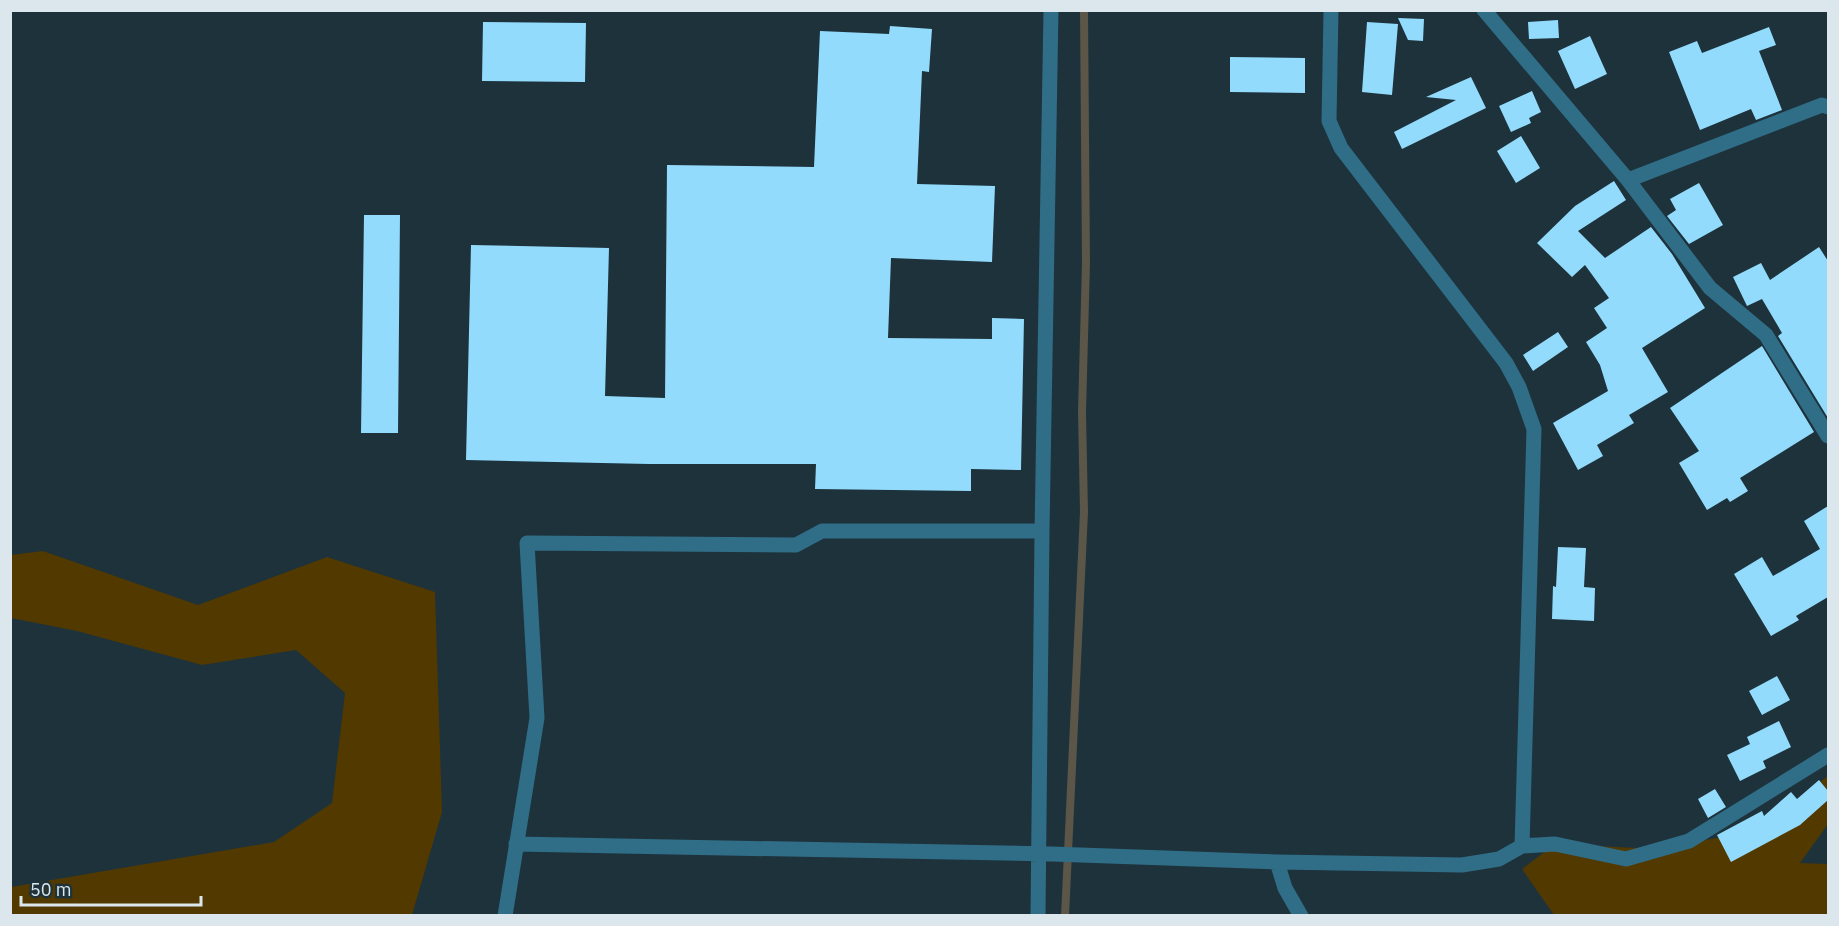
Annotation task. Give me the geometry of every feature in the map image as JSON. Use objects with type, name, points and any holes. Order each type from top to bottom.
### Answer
[{"type":"street","points":[[1038,915],[1045,854],[1042,531],[1052,10]]},
{"type":"street","points":[[1331,10],[1329,121],[1341,148],[1506,363],[1519,387],[1534,429],[1522,846]]},
{"type":"street","points":[[1484,10],[1628,180],[1710,288],[1766,335],[1828,436]]},
{"type":"street","points":[[1628,180],[1822,105],[1828,107]]},
{"type":"street","points":[[505,915],[537,718],[527,543],[796,545],[822,531],[884,529],[1042,531]]},
{"type":"street","points":[[516,844],[1462,865],[1499,859],[1522,846],[1555,844],[1626,859],[1689,841],[1828,755]]},
{"type":"street","points":[[1277,861],[1285,888],[1301,915]]},
{"type":"shaded area","points":[[43,551],[198,605],[327,557],[435,592],[442,812],[412,915],[11,915],[11,887],[274,842],[332,803],[345,693],[296,650],[202,665],[77,631],[11,618],[11,555]]},
{"type":"shaded area","points":[[1828,776],[1828,824],[1800,863],[1828,864],[1828,915],[1554,915],[1522,869],[1555,844],[1658,849],[1753,831]]},
{"type":"building","points":[[1398,18],[1424,19],[1423,41],[1408,40]]},
{"type":"building","points":[[1558,20],[1559,38],[1529,39],[1528,22]]},
{"type":"building","points":[[483,22],[586,23],[585,82],[482,81]]},
{"type":"building","points":[[1367,22],[1398,24],[1392,95],[1362,92]]},
{"type":"building","points":[[890,26],[932,29],[929,72],[922,71],[917,184],[995,186],[992,262],[891,258],[888,338],[992,339],[992,318],[1024,319],[1021,470],[971,469],[971,491],[815,489],[816,464],[649,464],[466,460],[471,245],[609,248],[605,396],[665,398],[667,165],[814,167],[820,31],[889,34]]},
{"type":"building","points":[[1769,27],[1776,45],[1759,51],[1782,110],[1756,120],[1751,109],[1700,130],[1669,52],[1697,41],[1702,53]]},
{"type":"building","points":[[1590,36],[1607,74],[1575,89],[1558,51]]},
{"type":"building","points":[[1230,57],[1305,58],[1305,93],[1230,92]]},
{"type":"building","points":[[1471,77],[1486,108],[1402,149],[1394,132],[1456,100],[1426,97]]},
{"type":"building","points":[[1532,91],[1541,112],[1529,118],[1531,123],[1511,132],[1499,106]]},
{"type":"building","points":[[1521,136],[1540,168],[1516,183],[1497,151]]},
{"type":"building","points":[[1614,181],[1626,200],[1578,231],[1605,258],[1651,227],[1672,254],[1705,308],[1642,348],[1668,392],[1629,415],[1634,423],[1597,445],[1603,456],[1578,470],[1553,423],[1608,391],[1600,365],[1586,342],[1607,328],[1594,308],[1609,298],[1585,265],[1572,277],[1537,243],[1575,206]]},
{"type":"building","points":[[1699,183],[1723,225],[1689,244],[1667,216],[1676,210],[1670,199]]},
{"type":"building","points":[[364,215],[400,215],[398,433],[361,433]]},
{"type":"building","points":[[1819,247],[1828,261],[1828,418],[1778,336],[1782,333],[1762,299],[1747,306],[1733,277],[1761,263],[1770,280]]},
{"type":"building","points":[[1558,332],[1568,347],[1533,371],[1523,355]]},
{"type":"building","points":[[1762,346],[1814,432],[1740,478],[1748,491],[1730,502],[1727,498],[1707,510],[1679,463],[1699,451],[1670,408]]},
{"type":"building","points":[[1828,506],[1828,597],[1796,616],[1799,620],[1771,636],[1734,574],[1762,557],[1773,576],[1820,549],[1804,521]]},
{"type":"building","points":[[1558,547],[1586,548],[1584,587],[1595,588],[1594,621],[1552,619]]},
{"type":"building","points":[[1777,676],[1790,700],[1762,715],[1749,691]]},
{"type":"building","points":[[1779,721],[1791,747],[1763,761],[1766,768],[1740,781],[1727,755],[1750,744],[1747,737]]},
{"type":"building","points":[[1819,780],[1828,791],[1828,800],[1800,825],[1731,862],[1717,835],[1762,811],[1764,816],[1791,792],[1797,799]]},
{"type":"building","points":[[1715,789],[1726,807],[1708,818],[1698,799]]},
{"type":"waterway","points":[[1065,916],[1084,512],[1082,412],[1086,263],[1084,10]]}]
